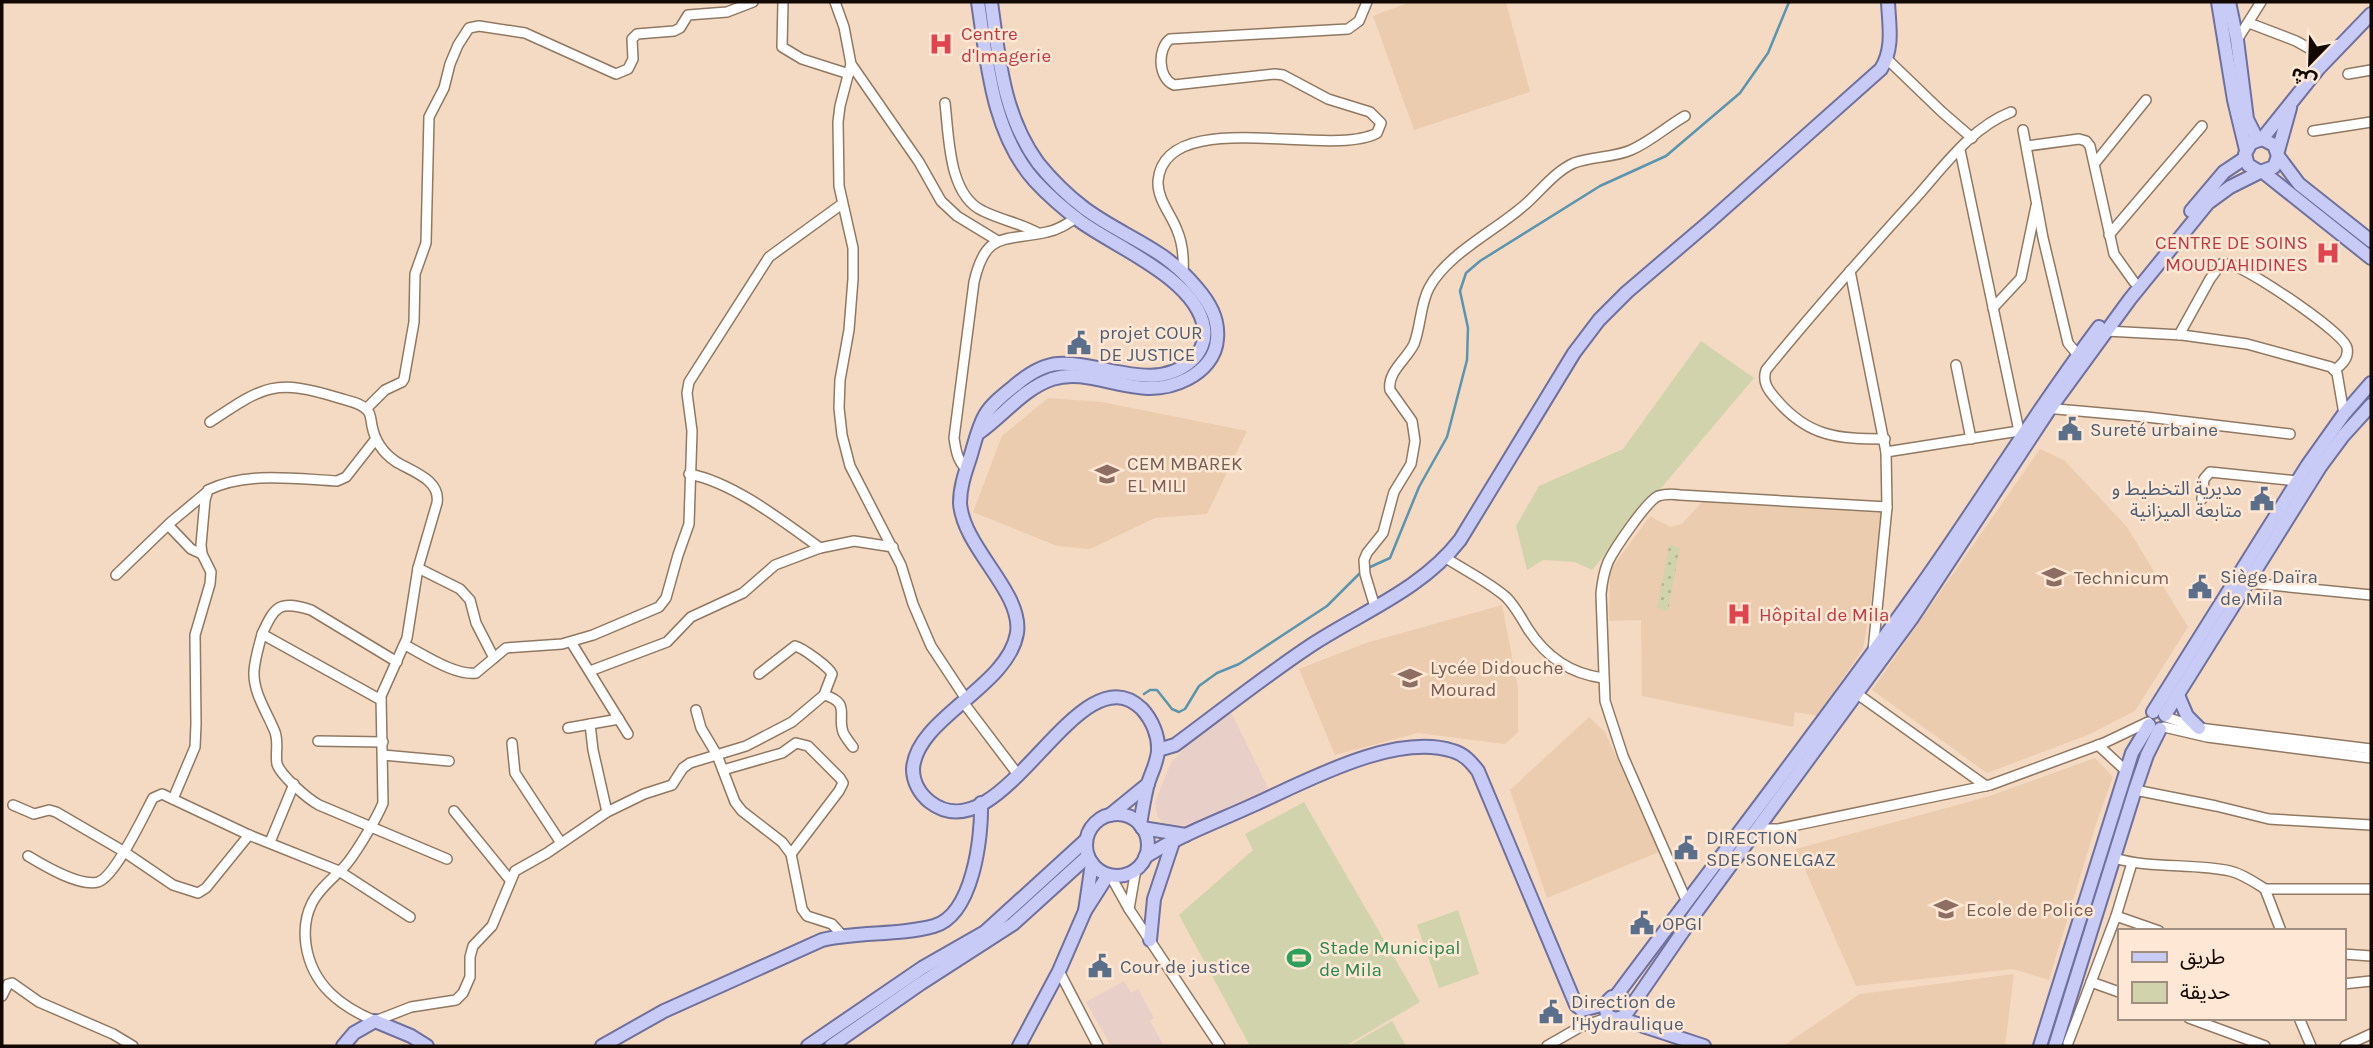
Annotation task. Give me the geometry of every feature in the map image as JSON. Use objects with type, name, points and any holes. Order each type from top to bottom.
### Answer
[{"type":"main road","points":[[978,2],[996,105],[1017,156],[1033,179],[1076,218],[1170,278],[1199,313],[1204,328],[1203,344],[1196,357],[1184,367],[1159,374],[1132,375],[1081,365],[1055,364],[1025,377],[985,415],[966,469],[960,501],[965,524],[1011,602],[1017,616],[1017,631],[1005,663],[923,743],[913,771],[916,785],[925,798],[936,806],[955,811],[964,810],[1002,790],[1083,709],[1107,697],[1122,698],[1136,704],[1147,714],[1154,728],[1158,750],[1147,784],[1141,826]]},
{"type":"main road","points":[[979,432],[1015,401],[1052,379],[1080,377],[1154,389],[1187,380],[1204,368],[1212,358],[1217,345],[1218,329],[1214,313],[1183,271],[1157,251],[1084,208],[1039,164],[1022,137],[1009,108],[1000,75],[991,2]]},
{"type":"main road","points":[[1158,750],[1175,745],[1298,654],[1413,585],[1446,558],[1460,540],[1574,353],[1599,320],[1627,292],[1868,82],[1888,59],[1888,2]]},
{"type":"main road","points":[[2218,2],[2248,165],[2262,172],[2371,258]]},
{"type":"main road","points":[[2229,2],[2237,40],[2247,120],[2260,139],[2274,145],[2299,184],[2371,241]]},
{"type":"main road","points":[[1618,1012],[1757,829],[1926,597],[2078,355],[2224,172],[2246,154],[2250,143],[2260,139],[2328,58],[2371,14]]},
{"type":"main road","points":[[1618,1012],[1626,1001],[1616,996],[1918,590],[2021,431],[2045,408],[2208,204],[2230,187],[2274,167],[2291,104]]},
{"type":"main road","points":[[2064,1044],[2114,858],[2158,721],[2297,481],[2344,414],[2371,383]]},
{"type":"main road","points":[[2040,1046],[2132,753],[2178,695],[2320,467],[2371,405]]},
{"type":"main road","points":[[2178,695],[2186,716],[2199,728]]},
{"type":"main road","points":[[1090,859],[1099,870],[1109,875],[1124,875],[1136,869],[1145,857],[1186,835],[1362,757],[1413,748],[1453,751],[1470,761],[1478,771],[1576,1005],[1582,1010],[1618,1012],[1704,1046]]},
{"type":"main road","points":[[808,1046],[830,1041],[922,968],[985,932],[1086,840],[1094,824],[1110,815],[1147,784]]},
{"type":"main road","points":[[602,1046],[664,1011],[822,940],[842,935],[922,928],[948,919],[965,893],[974,865],[982,820],[981,803]]},
{"type":"main road","points":[[1110,815],[1121,814],[1132,818],[1141,826],[1147,842],[1145,857]]},
{"type":"main road","points":[[1141,826],[1186,835]]},
{"type":"main road","points":[[1085,912],[1090,859],[1086,840]]},
{"type":"main road","points":[[1150,940],[1154,899],[1173,842]]},
{"type":"main road","points":[[863,1015],[1013,924],[1090,859]]},
{"type":"main road","points":[[1019,1046],[1059,971],[1085,912],[1109,875]]},
{"type":"main road","points":[[343,1046],[354,1033],[375,1021],[427,1046]]},
{"type":"street","points":[[366,409],[385,390],[404,379],[414,321],[415,274],[426,243],[429,117],[444,88],[450,64],[469,28],[480,26],[525,33],[616,74],[628,69],[633,59],[632,39],[637,34],[674,31],[680,28],[688,15],[727,12],[754,2]]},
{"type":"street","points":[[783,2],[782,47],[802,59],[850,69],[919,162],[941,201],[957,216],[998,241]]},
{"type":"street","points":[[835,2],[844,27],[850,69],[840,106],[837,165],[842,204],[853,248],[849,330],[840,380],[842,435],[850,466],[892,547],[930,646],[964,701],[1018,776]]},
{"type":"street","points":[[1183,271],[1184,251],[1178,230],[1161,198],[1158,183],[1161,168],[1169,156],[1193,142],[1213,138],[1334,142],[1355,140],[1377,133],[1381,123],[1370,112],[1328,99],[1283,75],[1174,85],[1167,82],[1162,75],[1162,49],[1165,43],[1170,39],[1348,29],[1359,21],[1367,2]]},
{"type":"street","points":[[2237,40],[2261,2]]},
{"type":"street","points":[[2249,23],[2295,41],[2328,58]]},
{"type":"street","points":[[1888,59],[1942,113],[1972,138]]},
{"type":"street","points":[[2348,74],[2371,70]]},
{"type":"street","points":[[2095,163],[2146,100]]},
{"type":"street","points":[[945,103],[952,157],[958,184],[965,196],[971,204],[983,211],[1038,233]]},
{"type":"street","points":[[1885,439],[1851,439],[1822,434],[1808,427],[1788,412],[1765,383],[1766,370],[1850,271],[1960,150],[1993,119],[2011,112]]},
{"type":"street","points":[[1375,607],[1365,574],[1364,560],[1383,533],[1394,492],[1410,464],[1415,441],[1412,421],[1390,390],[1389,384],[1412,348],[1424,300],[1434,279],[1463,250],[1528,203],[1561,171],[1575,163],[1629,151],[1685,116]]},
{"type":"street","points":[[2313,131],[2371,122]]},
{"type":"street","points":[[2109,234],[2202,126]]},
{"type":"street","points":[[2022,130],[2043,238],[2068,343],[2078,355]]},
{"type":"street","points":[[2027,146],[2079,139],[2090,146],[2115,254],[2134,282]]},
{"type":"street","points":[[1886,452],[2021,431],[1960,150]]},
{"type":"street","points":[[1993,308],[2021,278],[2037,200]]},
{"type":"street","points":[[405,645],[464,673],[476,673],[506,648],[571,642],[654,610],[666,598],[690,524],[692,430],[687,393],[692,377],[769,257],[842,204]]},
{"type":"street","points":[[966,469],[960,463],[954,438],[974,282],[982,255],[998,241],[1058,229],[1076,218]]},
{"type":"street","points":[[2179,335],[2210,279],[2221,264],[2231,264],[2310,313],[2343,340],[2347,348],[2346,357],[2342,365],[2334,370]]},
{"type":"street","points":[[1850,271],[1886,452],[1887,508],[1872,653]]},
{"type":"street","points":[[2106,331],[2179,335],[2247,344],[2331,367],[2337,373],[2344,414]]},
{"type":"street","points":[[1956,365],[1971,439]]},
{"type":"street","points":[[210,422],[243,399],[272,387],[313,390],[361,405],[366,409],[374,440],[394,460],[423,476],[437,494],[437,503],[418,568],[405,645],[381,700],[383,803],[346,864],[313,901],[308,912],[305,934],[307,951],[316,978],[325,990],[357,1013],[375,1021],[411,1007],[450,1002],[463,993],[470,977],[471,951],[492,926],[515,871],[607,812],[644,794],[672,785],[683,768],[690,763],[746,746],[774,733],[807,711],[824,695],[832,674],[829,668],[812,658],[802,647],[791,648],[759,674]]},
{"type":"street","points":[[2045,408],[2290,434]]},
{"type":"street","points":[[116,575],[208,491],[221,485],[272,477],[338,481],[346,477],[374,440]]},
{"type":"street","points":[[2202,499],[2204,480],[2210,472],[2297,481]]},
{"type":"street","points":[[690,474],[722,485],[788,524],[820,548]]},
{"type":"street","points":[[173,799],[195,747],[195,635],[211,572],[202,554],[201,545],[208,491]]},
{"type":"street","points":[[1687,902],[1623,755],[1605,701],[1601,594],[1608,562],[1626,533],[1652,500],[1659,496],[1680,495],[1887,508]]},
{"type":"street","points":[[168,525],[191,549],[202,554]]},
{"type":"street","points":[[590,671],[667,642],[691,617],[743,593],[775,565],[820,548],[853,541],[892,547]]},
{"type":"street","points":[[1446,558],[1503,595],[1513,605],[1529,631],[1559,662],[1586,676],[1603,678]]},
{"type":"street","points":[[418,568],[466,594],[476,623],[495,658]]},
{"type":"street","points":[[2249,583],[2371,595]]},
{"type":"street","points":[[397,662],[311,610],[295,605],[278,607],[272,612],[262,634],[254,672],[255,684],[275,733],[278,765],[313,802],[447,859]]},
{"type":"street","points":[[262,634],[381,700]]},
{"type":"street","points":[[571,642],[628,734]]},
{"type":"street","points":[[1856,693],[1986,786]]},
{"type":"street","points":[[824,695],[835,698],[841,705],[843,731],[853,747]]},
{"type":"street","points":[[696,710],[701,728],[717,755],[735,802],[791,853],[803,909],[807,916],[832,923],[842,935]]},
{"type":"street","points":[[568,728],[619,719]]},
{"type":"street","points":[[2158,721],[2207,737],[2371,758]]},
{"type":"street","points":[[1757,829],[1778,829],[1986,786],[2158,721],[2371,749]]},
{"type":"street","points":[[590,724],[607,812]]},
{"type":"street","points":[[318,741],[383,742]]},
{"type":"street","points":[[512,743],[515,773],[561,843]]},
{"type":"street","points":[[723,770],[782,752],[796,743],[808,746],[840,778],[843,783],[839,792],[791,853]]},
{"type":"street","points":[[2098,745],[2126,771]]},
{"type":"street","points":[[383,755],[449,761]]},
{"type":"street","points":[[270,842],[294,784]]},
{"type":"street","points":[[2135,790],[2269,819],[2371,825]]},
{"type":"street","points":[[28,856],[62,874],[94,883],[108,876],[135,835],[153,797],[162,794],[249,835],[339,871],[410,917]]},
{"type":"street","points":[[13,805],[34,814],[49,810],[55,812],[123,851],[173,885],[198,893],[206,888],[249,835]]},
{"type":"street","points":[[454,811],[510,880]]},
{"type":"street","points":[[2114,858],[2132,863],[2231,871],[2265,889],[2371,889]]},
{"type":"street","points":[[2064,1044],[2116,916],[2132,863]]},
{"type":"street","points":[[1129,909],[1136,869]]},
{"type":"street","points":[[1109,875],[1215,1045]]},
{"type":"street","points":[[2265,889],[2280,929]]},
{"type":"street","points":[[2116,916],[2153,929]]},
{"type":"street","points":[[2345,954],[2371,956]]},
{"type":"street","points":[[1059,971],[1098,1046]]},
{"type":"street","points":[[2345,984],[2371,981]]},
{"type":"street","points":[[2091,982],[2118,992]]},
{"type":"street","points":[[2,996],[8,984],[12,984],[39,1002],[113,1034],[133,1046]]},
{"type":"street","points":[[1580,1027],[1582,1010]]},
{"type":"street","points":[[1547,1046],[1580,1027],[1618,1012]]},
{"type":"street","points":[[2194,1020],[2265,1046]]},
{"type":"street","points":[[2301,1020],[2311,1046]]},
{"type":"street","points":[[2345,1046],[2371,1034]]},
{"type":"shaded area","points":[[1410,2],[1506,2],[1530,92],[1414,130],[1373,16]]},
{"type":"shaded area","name":"CEM MBAREK EL MILI","points":[[1048,398],[1102,402],[1247,431],[1207,514],[1155,518],[1090,549],[1057,546],[973,512],[1002,436]]},
{"type":"shaded area","name":"Technicum","points":[[2040,449],[2064,460],[2127,527],[2188,627],[2135,711],[2088,735],[1987,773],[1872,690]]},
{"type":"shaded area","name":"Hôpital de Mila","points":[[1702,502],[1881,513],[1863,649],[1817,716],[1795,712],[1793,727],[1642,696],[1641,620],[1609,621],[1610,570],[1650,516],[1670,527],[1682,524]]},
{"type":"shaded area","name":"Lycée Didouche Mourad","points":[[1502,605],[1518,688],[1518,732],[1505,744],[1418,733],[1335,755],[1299,669],[1366,643]]},
{"type":"shaded area","points":[[1229,708],[1269,790],[1188,826],[1163,823],[1157,816],[1155,802],[1171,763],[1197,734]]},
{"type":"shaded area","points":[[1589,717],[1605,732],[1659,852],[1547,898],[1510,790]]},
{"type":"shaded area","name":"Ecole de Police","points":[[2095,758],[2113,777],[2049,980],[2013,969],[1856,986],[1796,849],[1990,796]]},
{"type":"shaded area","points":[[2014,974],[2005,1046],[1783,1046],[1860,994]]},
{"type":"shaded area","points":[[1124,981],[1131,993],[1138,989],[1154,1018],[1150,1021],[1164,1046],[1111,1046],[1086,1002]]},
{"type":"green space","points":[[1701,341],[1754,378],[1592,570],[1575,562],[1543,560],[1527,570],[1516,526],[1539,486],[1623,449]]},
{"type":"green space","points":[[1669,545],[1680,547],[1668,611],[1657,608]]},
{"type":"green space","name":"Stade Municipal de Mila","points":[[1304,802],[1420,1002],[1345,1046],[1250,1046],[1179,915],[1253,850],[1245,834]]},
{"type":"green space","points":[[1458,910],[1479,974],[1439,988],[1417,925]]},
{"type":"green space","points":[[1392,1021],[1406,1046],[1349,1046]]},
{"type":"waterway","points":[[1368,568],[1390,558],[1419,487],[1447,437],[1467,360],[1468,328],[1460,291],[1466,273],[1480,261],[1600,186],[1666,156],[1740,93],[1768,53],[1789,2]]},
{"type":"waterway","points":[[1144,694],[1157,690],[1172,709],[1179,712],[1185,709],[1199,686],[1217,673],[1239,664],[1327,606],[1362,571]]},
{"type":"place","name":"Centre d'Imagerie","points":[[941,44]]},
{"type":"place","name":"CENTRE DE SOINS MOUDJAHIDINES","points":[[2328,253]]},
{"type":"place","name":"projet COUR DE JUSTICE","points":[[1079,343]]},
{"type":"place","name":"Sureté urbaine","points":[[2070,429]]},
{"type":"place","name":"CEM MBAREK EL MILI","points":[[1107,474]]},
{"type":"place","name":"مديرية التخطيط و متابعة الميزانية","points":[[2262,499]]},
{"type":"place","name":"Technicum","points":[[2054,577]]},
{"type":"place","name":"Siège Daïra de Mila","points":[[2200,587]]},
{"type":"place","name":"Hôpital de Mila","points":[[1739,614]]},
{"type":"place","name":"Lycée Didouche Mourad","points":[[1410,678]]},
{"type":"place","name":"DIRECTION SDE SONELGAZ","points":[[1686,848]]},
{"type":"place","name":"Ecole de Police","points":[[1946,909]]},
{"type":"place","name":"OPGI","points":[[1642,923]]},
{"type":"place","name":"Stade Municipal de Mila","points":[[1299,958]]},
{"type":"place","name":"Cour de justice","points":[[1100,966]]},
{"type":"place","name":"Direction de l'Hydraulique","points":[[1551,1012]]}]
